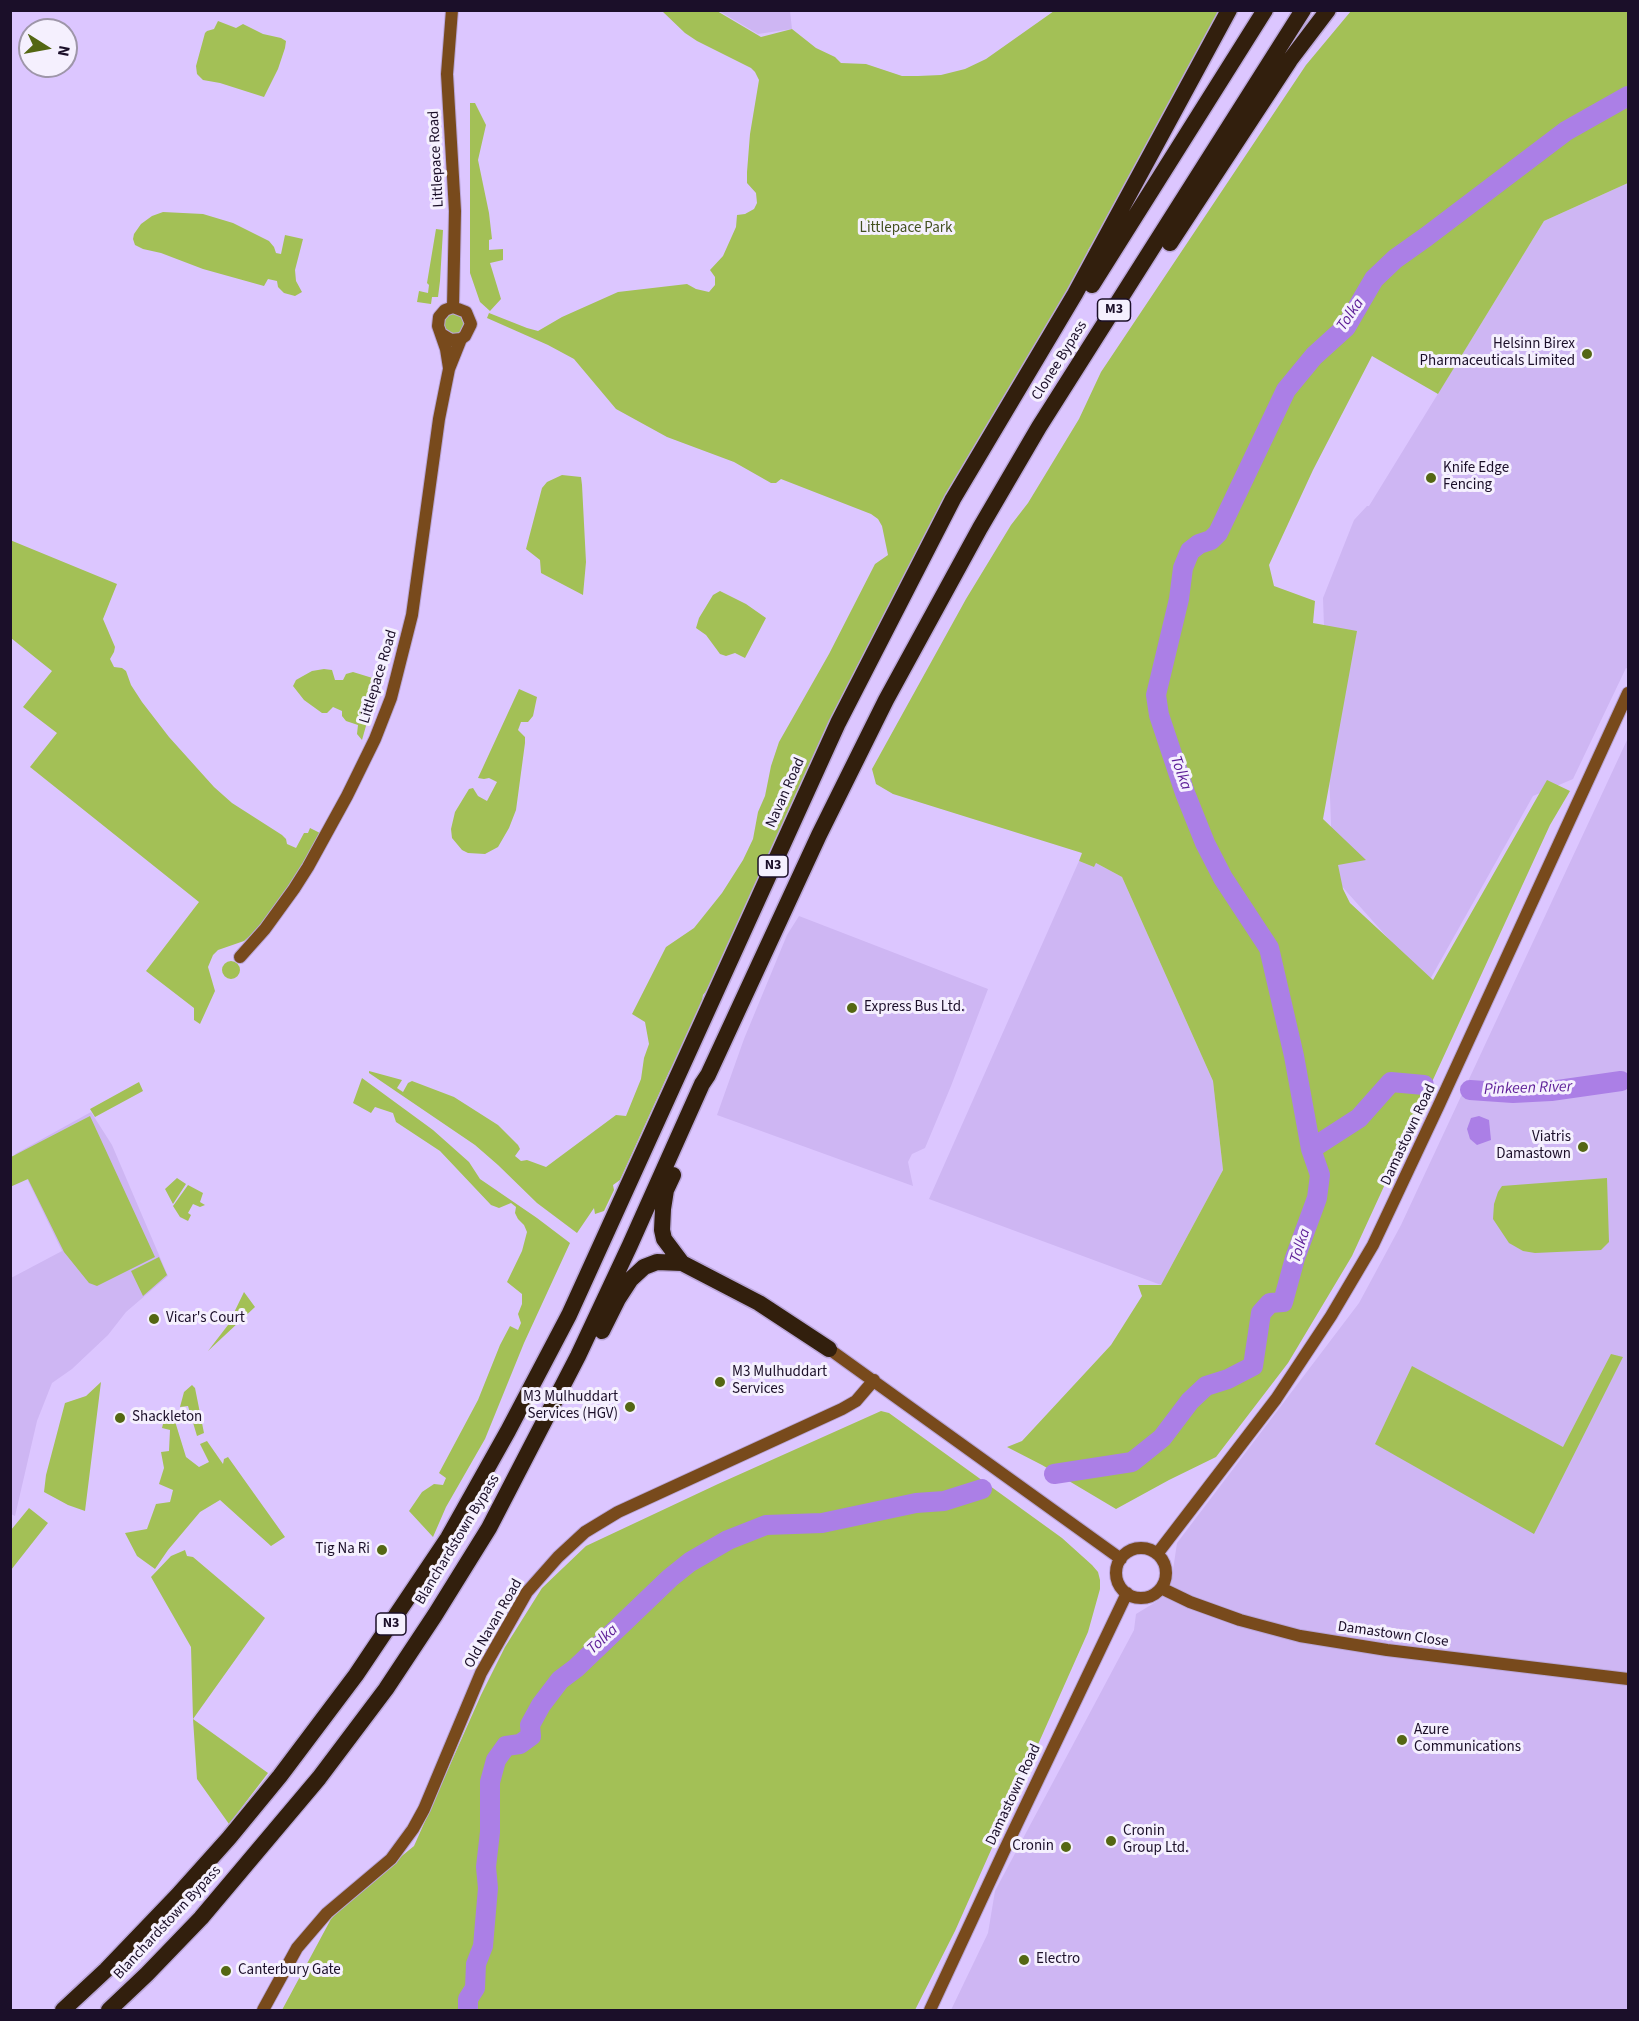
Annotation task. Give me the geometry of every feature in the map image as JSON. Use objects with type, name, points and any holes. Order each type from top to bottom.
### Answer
[{"type":"highway","points":[[923,559],[953,499],[1075,294],[1229,10]]},
{"type":"highway","name":"Clonee Bypass","points":[[923,559],[1031,381],[1265,10]]},
{"type":"highway","name":"Clonee Bypass","points":[[932,614],[1039,427],[1303,10]]},
{"type":"highway","points":[[932,614],[1041,435],[1290,60],[1328,10]]},
{"type":"highway","name":"Navan Road","points":[[632,1178],[838,723],[923,559]]},
{"type":"highway","name":"N3","points":[[702,1084],[837,799],[932,614]]},
{"type":"highway","points":[[682,1263],[664,1239],[663,1209],[666,1190],[690,1135],[702,1084]]},
{"type":"highway","name":"Blanchardstown Bypass","points":[[109,2010],[147,1974],[244,1869],[326,1770],[386,1689],[435,1615],[489,1528],[545,1423],[630,1245],[702,1084]]},
{"type":"highway","name":"Blanchardstown Bypass","points":[[63,2010],[106,1970],[229,1838],[280,1776],[356,1675],[448,1538],[508,1431],[569,1314],[632,1178]]},
{"type":"highway","points":[[386,1689],[435,1625],[493,1533],[553,1426],[618,1299],[631,1279],[644,1267],[657,1262],[682,1263],[759,1303],[829,1349]]},
{"type":"street","name":"Littlepace Road","points":[[452,10],[447,74],[455,211],[453,307]]},
{"type":"street","points":[[453,307],[462,309],[469,315],[468,332],[461,339],[451,340],[442,335],[438,326],[439,317],[445,310],[453,307]]},
{"type":"street","name":"Littlepace Road","points":[[442,335],[449,369]]},
{"type":"street","name":"Littlepace Road","points":[[240,957],[265,929],[314,858],[375,739],[391,698],[412,615],[449,369],[461,339]]},
{"type":"street","name":"Damastown Road","points":[[1157,1554],[1276,1399],[1326,1325],[1373,1245],[1629,693]]},
{"type":"street","points":[[829,1349],[1121,1559]]},
{"type":"street","name":"Old Navan Road","points":[[263,2010],[297,1948],[327,1913],[391,1859],[412,1830],[424,1809],[482,1673],[527,1592],[552,1563],[585,1532],[618,1512],[842,1409],[856,1401],[874,1380]]},
{"type":"street","points":[[1137,1549],[1147,1549],[1157,1554],[1165,1566],[1166,1576],[1161,1588],[1147,1597],[1137,1598],[1128,1593],[1118,1581],[1117,1571],[1121,1559],[1137,1549]]},
{"type":"street","name":"Damastown Close","points":[[1161,1588],[1190,1602],[1230,1616],[1300,1636],[1367,1647],[1629,1679]]},
{"type":"street","name":"Damastown Road","points":[[930,2010],[1128,1593]]},
{"type":"shaded area","points":[[719,11],[790,11],[792,29],[758,34]]},
{"type":"shaded area","points":[[1628,183],[1628,669],[1626,668],[1573,779],[1533,796],[1428,983],[1338,882],[1332,853],[1323,598],[1354,520],[1369,506],[1544,221]]},
{"type":"shaded area","points":[[1628,738],[1628,2010],[951,2010],[988,1933],[995,1891],[1134,1630],[1136,1614],[1159,1600],[1172,1577],[1177,1543],[1359,1303],[1401,1225]]},
{"type":"shaded area","points":[[1079,861],[1094,867],[1096,863],[1122,877],[1213,1081],[1223,1170],[1161,1285],[929,1199]]},
{"type":"shaded area","points":[[799,916],[988,989],[925,1148],[912,1154],[908,1162],[913,1186],[717,1115],[744,1039],[787,935]]},
{"type":"shaded area","points":[[91,1112],[112,1145],[168,1276],[126,1312],[108,1335],[72,1369],[52,1383],[37,1421],[15,1516],[11,1514],[11,1278],[62,1251],[15,1154]]},
{"type":"shaded area","points":[[1479,1116],[1489,1120],[1491,1140],[1477,1145],[1470,1139],[1467,1129],[1471,1118]]},
{"type":"green space","name":"Littlepace Park","points":[[662,11],[717,11],[761,37],[792,29],[816,48],[835,57],[841,63],[866,64],[902,76],[918,76],[941,75],[965,69],[986,59],[1054,11],[1221,11],[1109,220],[1088,250],[1087,262],[1017,386],[1005,396],[948,503],[933,518],[920,552],[845,691],[789,809],[714,981],[703,995],[700,1011],[689,1036],[669,1072],[620,1180],[613,1185],[614,1190],[604,1211],[595,1214],[594,1208],[577,1233],[537,1203],[475,1145],[369,1071],[402,1080],[397,1088],[403,1092],[408,1083],[412,1081],[454,1097],[498,1125],[518,1145],[520,1149],[515,1156],[521,1161],[527,1160],[546,1167],[616,1115],[626,1116],[641,1079],[649,1044],[645,1022],[632,1014],[666,947],[694,928],[722,893],[743,860],[753,839],[758,812],[765,796],[779,742],[829,654],[875,564],[888,555],[882,526],[871,514],[781,479],[776,483],[771,483],[734,462],[667,437],[616,409],[574,359],[487,318],[489,313],[538,331],[562,317],[618,292],[687,284],[709,292],[715,285],[715,277],[710,270],[723,256],[736,227],[737,215],[754,209],[757,203],[756,193],[747,183],[747,172],[750,134],[759,80],[751,68],[697,41]]},
{"type":"green space","points":[[1351,11],[1628,11],[1628,183],[1544,221],[1438,394],[1372,356],[1313,470],[1269,565],[1274,586],[1315,601],[1313,623],[1357,631],[1323,819],[1366,860],[1338,865],[1343,889],[1350,903],[1433,980],[1547,780],[1570,791],[1550,825],[1352,1256],[1288,1363],[1216,1457],[1116,1509],[1007,1447],[1022,1441],[1111,1345],[1142,1296],[1138,1285],[1161,1285],[1223,1170],[1213,1081],[1122,877],[1096,863],[1094,867],[1079,861],[1082,853],[893,794],[876,784],[872,769],[966,599],[1079,419],[1101,372],[1306,65]],"holes":[[[1574,117],[1581,131],[1509,176],[1491,197],[1397,260],[1373,288],[1349,332],[1313,367],[1293,395],[1269,447],[1250,476],[1229,525],[1210,549],[1196,553],[1189,561],[1185,572],[1185,610],[1160,691],[1162,710],[1191,792],[1236,890],[1273,940],[1287,987],[1316,1132],[1325,1192],[1295,1251],[1315,1199],[1317,1182],[1267,950],[1231,901],[1171,771],[1151,690],[1173,614],[1184,555],[1195,543],[1209,536],[1220,522],[1288,377],[1347,321],[1373,274],[1387,259]]]},
{"type":"green space","points":[[218,21],[236,28],[243,24],[263,34],[286,41],[278,69],[264,97],[203,80],[197,74],[196,66],[205,33],[214,29]]},
{"type":"green space","points":[[470,103],[475,103],[486,125],[478,160],[489,213],[492,239],[489,240],[489,250],[503,249],[503,260],[490,263],[501,299],[490,311],[480,302],[470,273]]},
{"type":"green space","points":[[163,212],[203,214],[233,223],[269,241],[276,253],[281,254],[285,235],[303,239],[295,270],[296,281],[302,292],[295,296],[284,293],[278,287],[277,281],[268,279],[264,286],[203,269],[135,245],[134,234],[141,224]]},
{"type":"green space","points":[[436,229],[443,230],[438,297],[432,297],[431,304],[417,302],[419,291],[428,293],[427,283]]},
{"type":"green space","points":[[454,313],[462,316],[465,324],[462,332],[454,335],[446,332],[443,324],[446,316]]},
{"type":"green space","points":[[562,475],[581,477],[586,562],[583,595],[541,573],[540,560],[526,549],[542,488],[547,482]]},
{"type":"green space","points":[[10,540],[117,584],[103,619],[115,647],[110,659],[114,667],[126,671],[131,685],[142,702],[169,737],[214,787],[232,803],[282,835],[287,844],[296,848],[304,833],[308,833],[310,828],[320,833],[290,886],[260,927],[244,941],[218,950],[213,955],[208,967],[215,991],[200,1024],[194,1020],[194,1008],[146,971],[199,902],[30,767],[57,733],[23,707],[52,671],[11,638]]},
{"type":"green space","points":[[720,591],[746,604],[766,618],[745,658],[735,653],[726,656],[720,654],[706,635],[696,628],[699,618],[713,595]]},
{"type":"green space","points":[[332,670],[335,680],[343,680],[346,674],[353,672],[379,680],[362,740],[357,734],[358,725],[346,721],[342,716],[342,711],[333,707],[327,713],[322,713],[304,700],[293,686],[296,680],[312,671]]},
{"type":"green space","points":[[519,689],[537,697],[533,716],[528,722],[521,722],[518,730],[525,737],[525,743],[516,810],[498,847],[485,854],[468,853],[462,850],[452,838],[451,829],[455,812],[469,789],[473,788],[478,796],[487,801],[497,782],[489,778],[478,778]]},
{"type":"green space","points":[[227,961],[235,961],[240,966],[238,977],[227,979],[222,974],[222,966]]},
{"type":"green space","points":[[362,1078],[433,1130],[469,1162],[480,1179],[570,1243],[524,1343],[485,1439],[446,1507],[433,1537],[409,1511],[422,1492],[434,1484],[443,1485],[446,1478],[439,1473],[478,1400],[500,1345],[510,1326],[518,1330],[521,1323],[518,1314],[522,1304],[522,1294],[507,1282],[522,1251],[527,1232],[515,1213],[516,1207],[511,1203],[499,1208],[491,1205],[440,1151],[396,1122],[393,1113],[375,1107],[371,1113],[353,1103]]},
{"type":"green space","points":[[139,1082],[143,1091],[95,1117],[90,1109]]},
{"type":"green space","points":[[90,1116],[155,1257],[97,1286],[89,1283],[64,1252],[28,1179],[10,1187],[11,1157]]},
{"type":"green space","points":[[177,1178],[186,1184],[173,1204],[165,1189]]},
{"type":"green space","points":[[1607,1178],[1609,1242],[1601,1250],[1535,1253],[1523,1251],[1509,1243],[1493,1219],[1494,1204],[1502,1186]]},
{"type":"green space","points":[[188,1185],[203,1193],[200,1202],[205,1205],[200,1207],[193,1204],[188,1213],[191,1215],[188,1221],[180,1217],[173,1206]]},
{"type":"green space","points":[[159,1257],[167,1275],[143,1296],[131,1271]]},
{"type":"green space","points":[[244,1292],[255,1307],[208,1351],[228,1325]]},
{"type":"green space","points":[[1611,1354],[1623,1357],[1534,1534],[1375,1444],[1412,1366],[1563,1447]]},
{"type":"green space","points":[[101,1382],[85,1511],[44,1492],[46,1475],[65,1403],[86,1396]]},
{"type":"green space","points":[[192,1385],[195,1388],[204,1433],[197,1436],[188,1406],[180,1407],[184,1392]]},
{"type":"green space","points":[[881,1411],[889,1413],[1062,1538],[1092,1565],[1098,1572],[1100,1580],[1100,1589],[1088,1632],[955,1931],[915,2010],[282,2010],[331,1919],[349,1899],[414,1846],[481,1695],[505,1647],[542,1588],[586,1546]]},
{"type":"green space","points":[[169,1417],[174,1418],[186,1457],[199,1467],[209,1462],[200,1444],[207,1441],[223,1464],[224,1459],[228,1457],[285,1537],[271,1546],[220,1500],[200,1512],[155,1569],[137,1556],[125,1533],[147,1529],[156,1504],[170,1502],[173,1490],[159,1484],[164,1468],[161,1452],[169,1451],[170,1430],[162,1428],[164,1420]]},
{"type":"green space","points":[[29,1508],[48,1523],[11,1570],[11,1530]]},
{"type":"green space","points":[[185,1550],[187,1556],[193,1557],[265,1618],[193,1719],[191,1647],[151,1577],[171,1556]]},
{"type":"green space","points":[[193,1719],[268,1773],[229,1824],[197,1779]]},
{"type":"waterway","name":"Tolka","points":[[1054,1474],[1132,1462],[1162,1438],[1190,1401],[1206,1386],[1228,1379],[1253,1366],[1261,1313],[1270,1303],[1283,1302],[1295,1258],[1317,1198],[1320,1175],[1311,1149],[1294,1056],[1269,948],[1223,878],[1205,843],[1185,793],[1159,715],[1156,695],[1179,599],[1183,568],[1190,551],[1199,544],[1211,540],[1218,533],[1286,390],[1314,356],[1346,327],[1374,279],[1395,259],[1566,131],[1628,96]]},
{"type":"waterway","points":[[1297,1073],[1305,1071]]},
{"type":"waterway","name":"Pinkeen River","points":[[1470,1090],[1513,1093],[1551,1091],[1621,1081]]},
{"type":"waterway","name":"Pinkeen River","points":[[1311,1149],[1359,1118],[1391,1082],[1424,1085]]},
{"type":"waterway","name":"Tolka","points":[[468,2010],[468,1999],[475,1988],[476,1964],[483,1946],[488,1888],[486,1867],[490,1832],[490,1782],[496,1760],[506,1746],[520,1744],[531,1736],[530,1725],[541,1705],[560,1680],[576,1668],[670,1578],[690,1562],[728,1540],[766,1525],[822,1523],[916,1503],[944,1501],[982,1489]]},
{"type":"place","name":"Helsinn Birex Pharmaceuticals Limited","points":[[1587,354]]},
{"type":"place","name":"Knife Edge Fencing","points":[[1431,478]]},
{"type":"place","name":"Express Bus Ltd.","points":[[852,1008]]},
{"type":"place","name":"Viatris Damastown","points":[[1583,1147]]},
{"type":"place","name":"Vicar's Court","points":[[154,1319]]},
{"type":"place","name":"M3 Mulhuddart Services","points":[[720,1382]]},
{"type":"place","name":"M3 Mulhuddart Services (HGV)","points":[[630,1407]]},
{"type":"place","name":"Shackleton","points":[[120,1418]]},
{"type":"place","name":"Tig Na Ri","points":[[382,1550]]},
{"type":"place","name":"Azure Communications","points":[[1402,1740]]},
{"type":"place","name":"Cronin Group Ltd.","points":[[1111,1841]]},
{"type":"place","name":"Cronin","points":[[1066,1847]]},
{"type":"place","name":"Electro","points":[[1024,1960]]},
{"type":"place","name":"Canterbury Gate","points":[[226,1971]]}]
